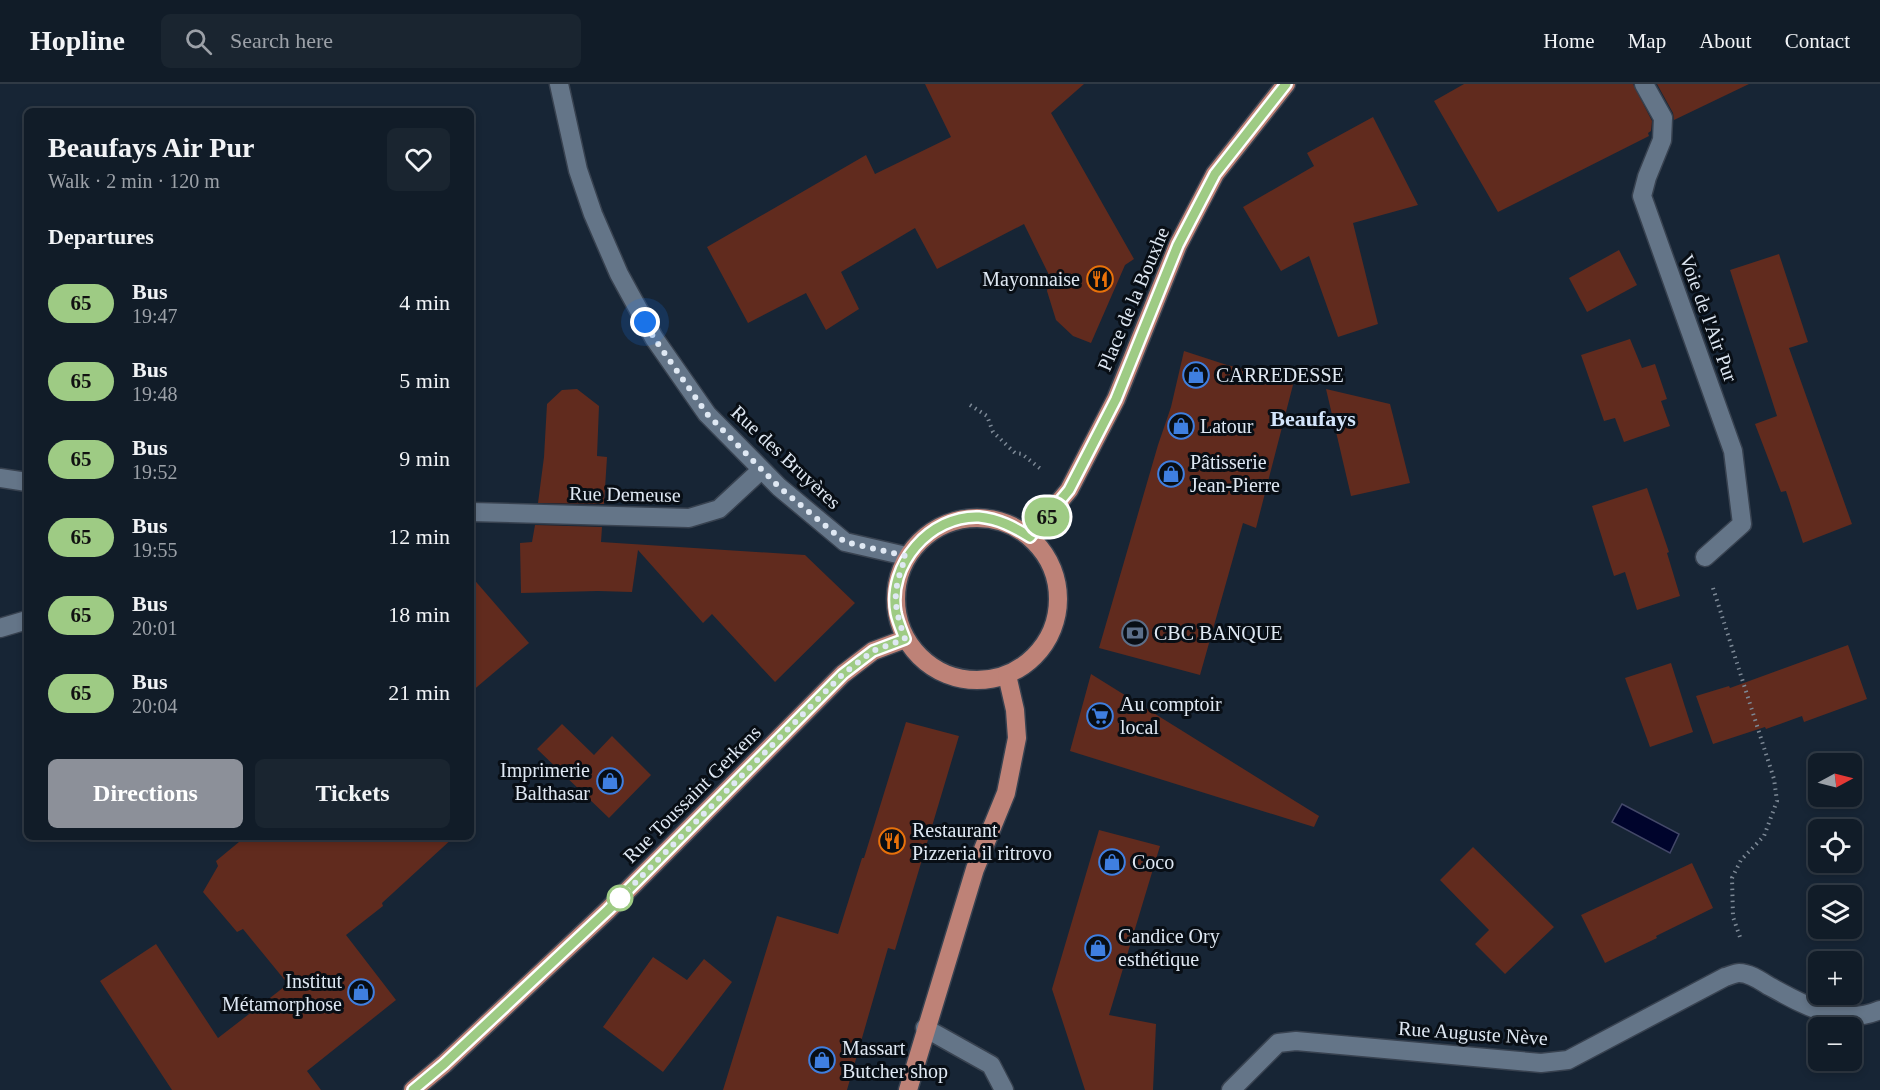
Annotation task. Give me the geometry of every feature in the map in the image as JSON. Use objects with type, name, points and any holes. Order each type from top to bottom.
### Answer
[{"type":"main road","name":"Place de la Bouxhe","points":[[1030,537],[1069,490],[1116,399],[1178,245],[1215,174],[1286,84]]},
{"type":"main road","points":[[978,517],[1006,523],[1030,537],[1046,556],[1056,577],[1059,601],[1055,624],[1044,646],[1028,663],[1007,675],[985,681],[961,680],[939,672],[920,658],[905,639],[896,612],[896,584],[906,556],[926,535],[950,521],[978,517]]},
{"type":"main road","name":"Rue Toussaint Gerkens","points":[[413,1090],[444,1064],[608,910],[843,674],[873,651],[905,639]]},
{"type":"main road","points":[[908,1090],[975,869],[1006,793],[1017,738],[1016,710],[1007,675]]},
{"type":"street","name":"Rue des Bruyères","points":[[559,84],[578,170],[593,214],[619,274],[654,338],[707,414],[761,470],[845,542],[906,556]]},
{"type":"street","name":"Voie de l'Air Pur","points":[[1644,84],[1663,118],[1662,140],[1642,196],[1733,451],[1742,524],[1705,557]]},
{"type":"street","name":"Rue Demeuse","points":[[474,512],[689,518],[719,508],[761,470]]},
{"type":"street","points":[[0,478],[24,482]]},
{"type":"street","points":[[0,628],[24,621]]},
{"type":"street","name":"Rue Auguste Nève","points":[[1231,1090],[1278,1043],[1296,1041],[1541,1063],[1568,1060],[1725,977],[1739,973],[1749,976]]},
{"type":"street","points":[[1749,976],[1826,1014],[1854,1016],[1880,1010]]},
{"type":"street","points":[[925,1028],[991,1065],[1004,1090]]},
{"type":"path","points":[[970,405],[987,416],[993,432],[1016,453],[1022,454],[1069,490]]},
{"type":"path","points":[[1705,557],[1737,667],[1774,779],[1778,801],[1764,836],[1741,860],[1732,878],[1733,917],[1746,957],[1749,976]]},
{"type":"water","points":[[1622,804],[1679,834],[1670,853],[1612,822]]},
{"type":"building","points":[[925,84],[1084,84],[1051,113],[1134,259],[1125,265],[1091,343],[1073,336],[1056,320],[1047,291],[1050,277],[1024,224],[937,269],[915,228],[841,272],[859,309],[826,330],[806,293],[748,323],[707,247],[866,155],[875,174],[951,137]]},
{"type":"building","points":[[1464,84],[1633,84],[1652,121],[1651,131],[1648,133],[1649,136],[1498,212],[1434,101]]},
{"type":"building","points":[[1657,84],[1749,84],[1674,120],[1673,113]]},
{"type":"building","points":[[1373,117],[1418,205],[1353,223],[1378,324],[1338,337],[1309,256],[1281,271],[1243,207],[1314,166],[1307,153]]},
{"type":"building","points":[[1619,250],[1637,285],[1587,312],[1569,278]]},
{"type":"building","points":[[1779,254],[1808,342],[1789,348],[1852,524],[1803,543],[1786,491],[1781,492],[1755,424],[1777,416],[1730,270]]},
{"type":"building","points":[[1630,339],[1642,368],[1655,364],[1667,399],[1661,401],[1670,426],[1624,442],[1615,418],[1604,421],[1581,355]]},
{"type":"building","points":[[1184,351],[1227,365],[1294,381],[1256,528],[1243,523],[1200,675],[1099,648],[1171,407]]},
{"type":"building","points":[[577,389],[599,406],[597,456],[607,457],[604,504],[538,503],[544,457],[547,404],[562,390]]},
{"type":"building","points":[[1326,389],[1390,404],[1410,483],[1351,496]]},
{"type":"building","points":[[1647,488],[1669,552],[1667,553],[1680,596],[1637,610],[1625,572],[1614,576],[1592,506]]},
{"type":"building","points":[[535,525],[602,527],[601,542],[805,555],[855,603],[775,682],[712,614],[703,623],[638,550],[632,592],[521,593],[520,543],[532,542]]},
{"type":"building","points":[[474,579],[529,643],[474,689]]},
{"type":"building","points":[[1848,645],[1867,699],[1804,722],[1802,716],[1713,744],[1696,696],[1729,686],[1730,688]]},
{"type":"building","points":[[1671,663],[1693,732],[1650,747],[1625,678]]},
{"type":"building","points":[[1091,674],[1319,816],[1314,827],[1070,751]]},
{"type":"building","points":[[906,722],[959,736],[895,950],[888,948],[847,1090],[723,1090],[777,916],[838,934]]},
{"type":"building","points":[[562,724],[594,755],[612,736],[651,775],[609,818],[537,749]]},
{"type":"building","points":[[1099,830],[1160,846],[1109,1015],[1156,1024],[1153,1090],[1085,1090],[1052,989]]},
{"type":"building","points":[[241,840],[451,840],[382,903],[383,906],[346,935],[396,1000],[307,1071],[321,1090],[172,1090],[100,981],[156,944],[218,1038],[288,984],[243,929],[237,932],[203,892],[218,866],[216,861]]},
{"type":"building","points":[[1473,847],[1554,927],[1505,974],[1475,944],[1489,930],[1440,880]]},
{"type":"building","points":[[1692,863],[1713,908],[1605,963],[1581,915]]},
{"type":"building","points":[[653,957],[687,980],[704,959],[732,982],[663,1072],[603,1027]]},
{"type":"bus line","name":"65","points":[[413,1090],[444,1064],[608,910],[843,674],[873,651],[905,639],[896,612],[896,584],[906,556],[926,535],[950,521],[978,517],[1006,523],[1030,537],[1069,490],[1116,399],[1178,245],[1215,174],[1286,84]]},
{"type":"place","name":"Mayonnaise","points":[[1100,279]]},
{"type":"place","name":"CARREDESSE","points":[[1196,375]]},
{"type":"place","name":"Latour","points":[[1181,426]]},
{"type":"place","name":"Pâtisserie Jean-Pierre","points":[[1171,474]]},
{"type":"place","name":"CBC BANQUE","points":[[1135,633]]},
{"type":"place","name":"Au comptoir local","points":[[1100,716]]},
{"type":"place","name":"Imprimerie Balthasar","points":[[610,781]]},
{"type":"place","name":"Restaurant Pizzeria il ritrovo","points":[[892,841]]},
{"type":"place","name":"Coco","points":[[1112,862]]},
{"type":"place","name":"Candice Ory esthétique","points":[[1098,948]]},
{"type":"place","name":"Institut Métamorphose","points":[[361,992]]},
{"type":"place","name":"Massart Butcher shop","points":[[822,1060]]},
{"type":"district","name":"Beaufays","points":[[1313,418]]},
{"type":"route","points":[[620,898],[843,674],[873,651],[905,639],[896,612],[896,584],[906,556],[845,542],[779,487],[707,414],[645,322]]}]
